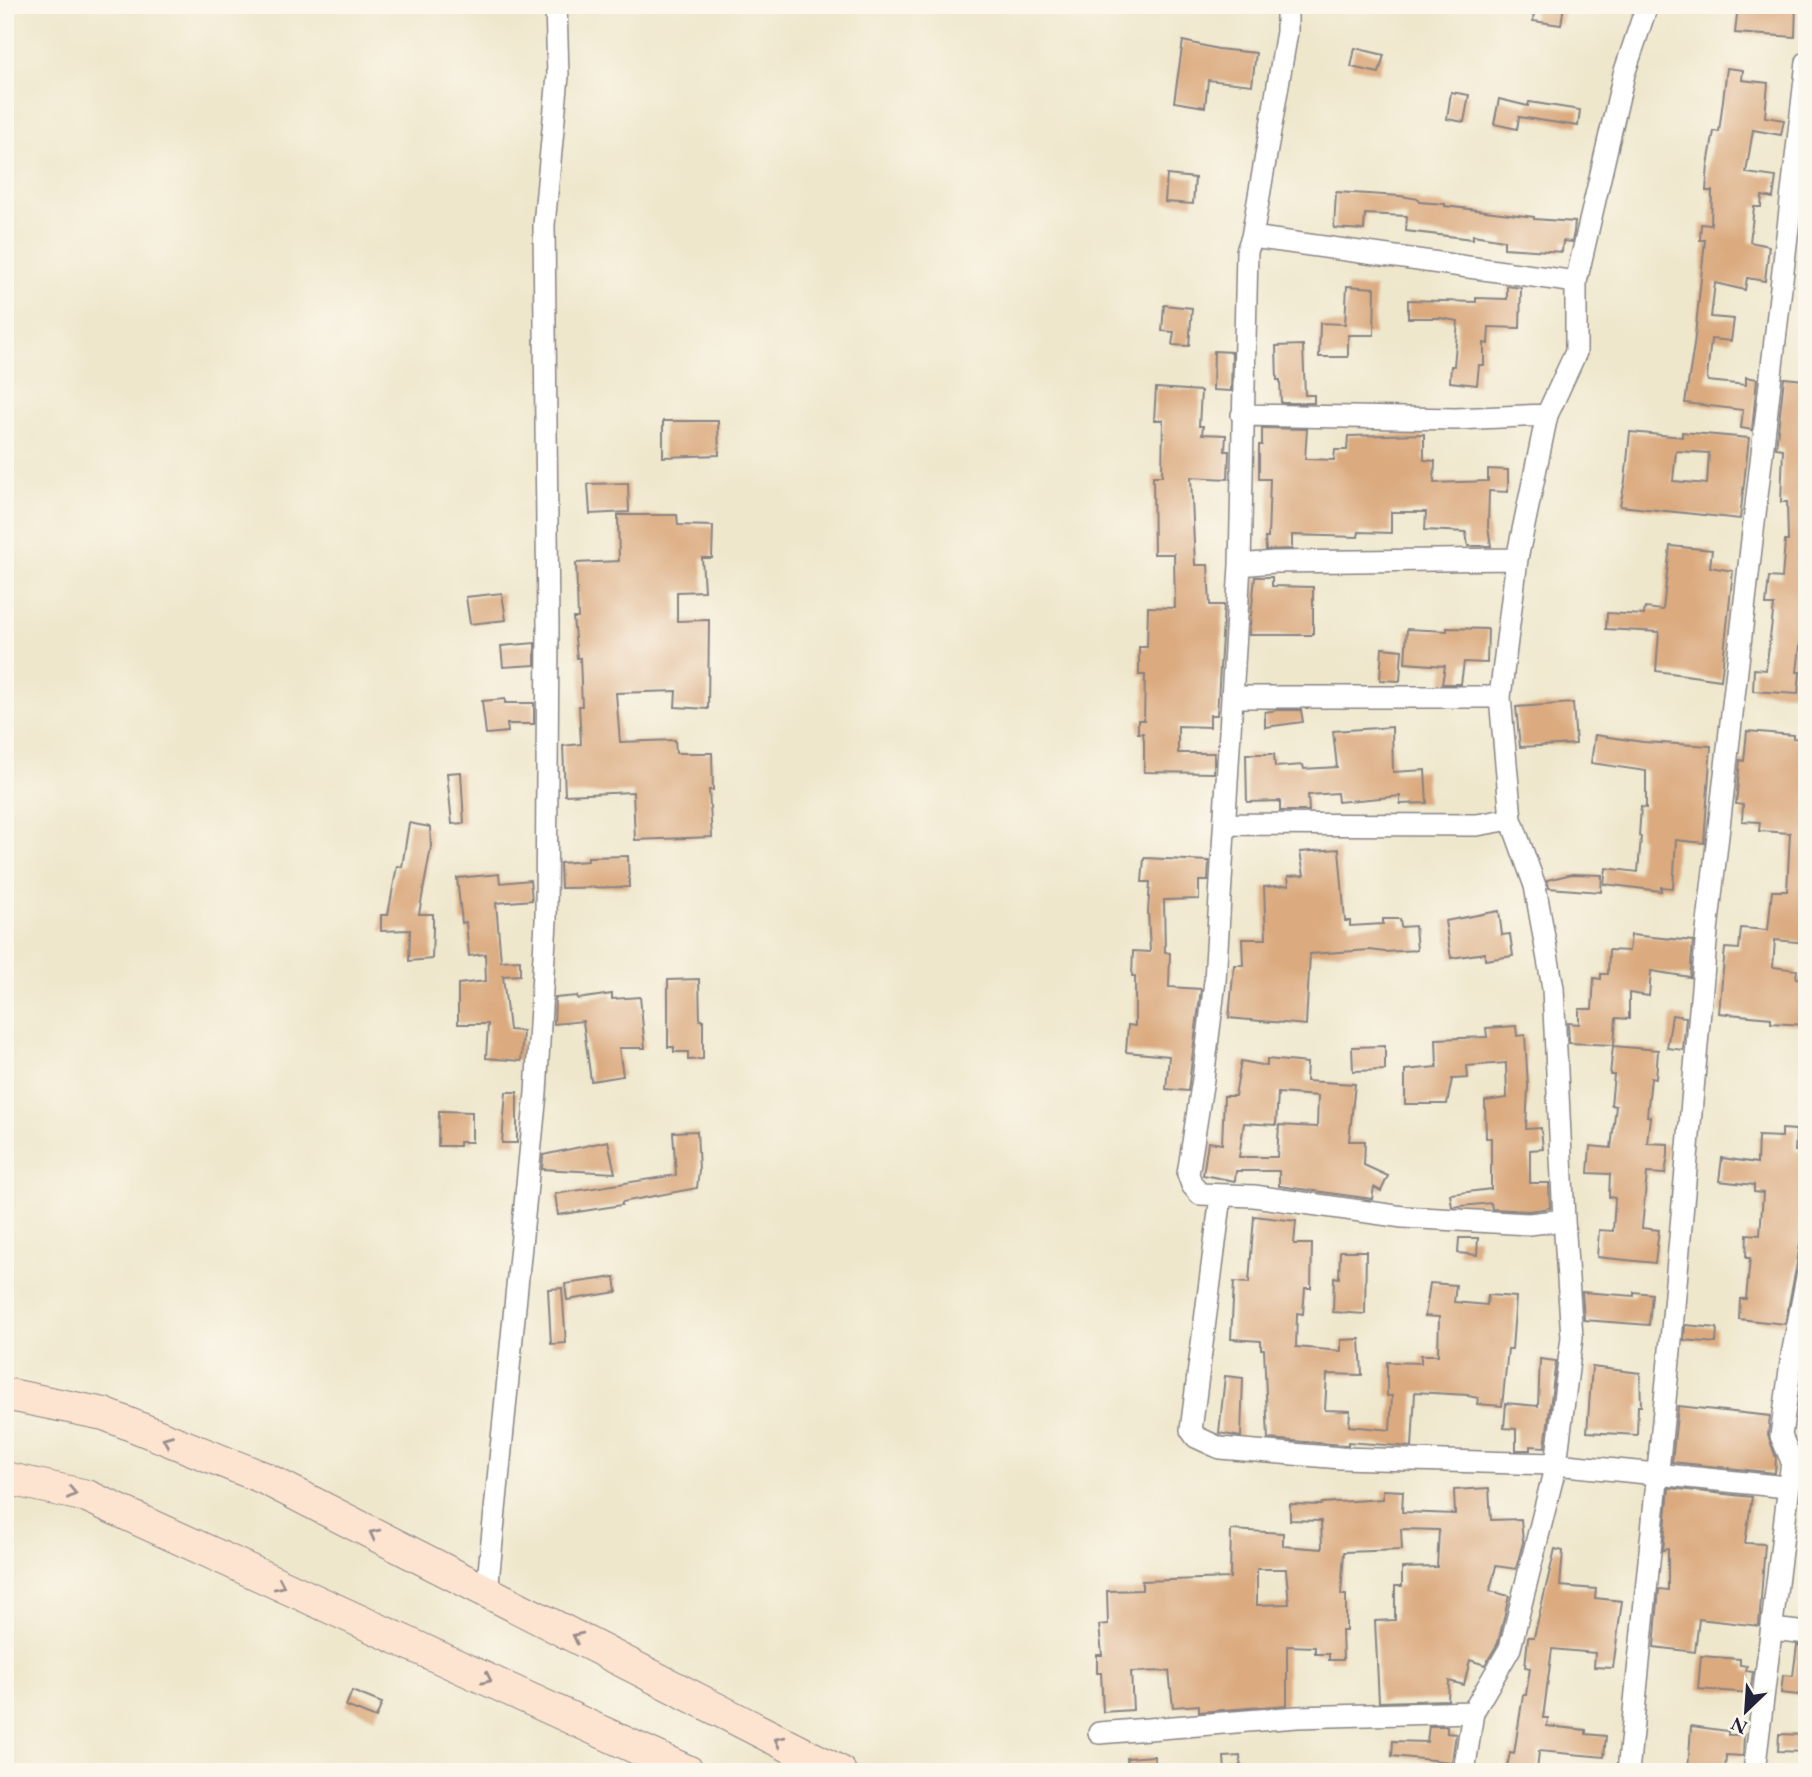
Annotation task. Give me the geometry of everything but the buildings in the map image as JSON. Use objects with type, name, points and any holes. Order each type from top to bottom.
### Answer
[{"type":"main road","points":[[5,1394],[104,1414],[264,1478],[840,1772]]},
{"type":"main road","points":[[5,1478],[87,1496],[689,1772]]},
{"type":"street","points":[[487,1592],[536,1093],[546,920],[548,627],[544,225],[558,75],[556,5]]},
{"type":"street","points":[[1287,5],[1287,32],[1252,237],[1247,251],[1240,565],[1215,981],[1188,1174],[1192,1185],[1200,1194],[1254,1196],[1403,1217],[1529,1224],[1564,1220]]},
{"type":"street","points":[[1464,1772],[1472,1712],[1510,1648],[1556,1464],[1572,1337],[1553,988],[1535,886],[1511,819],[1500,697],[1517,559],[1547,415],[1576,352],[1576,282],[1624,74],[1647,5]]},
{"type":"street","points":[[1628,1772],[1671,1340],[1707,931],[1807,62]]},
{"type":"street","points":[[1252,237],[1576,282]]},
{"type":"street","points":[[1242,415],[1456,419],[1547,415]]},
{"type":"street","points":[[1240,565],[1274,562],[1517,559]]},
{"type":"street","points":[[1232,697],[1500,697]]},
{"type":"street","points":[[1225,824],[1477,825],[1511,819]]},
{"type":"street","points":[[1220,1196],[1191,1430],[1196,1437],[1220,1448],[1341,1458],[1556,1464],[1787,1487]]},
{"type":"street","points":[[1754,1772],[1787,1487],[1797,1450],[1781,1436],[1792,1355],[1807,1277]]},
{"type":"street","points":[[1772,1629],[1807,1633]]},
{"type":"street","points":[[1099,1733],[1297,1717],[1472,1712]]}]
